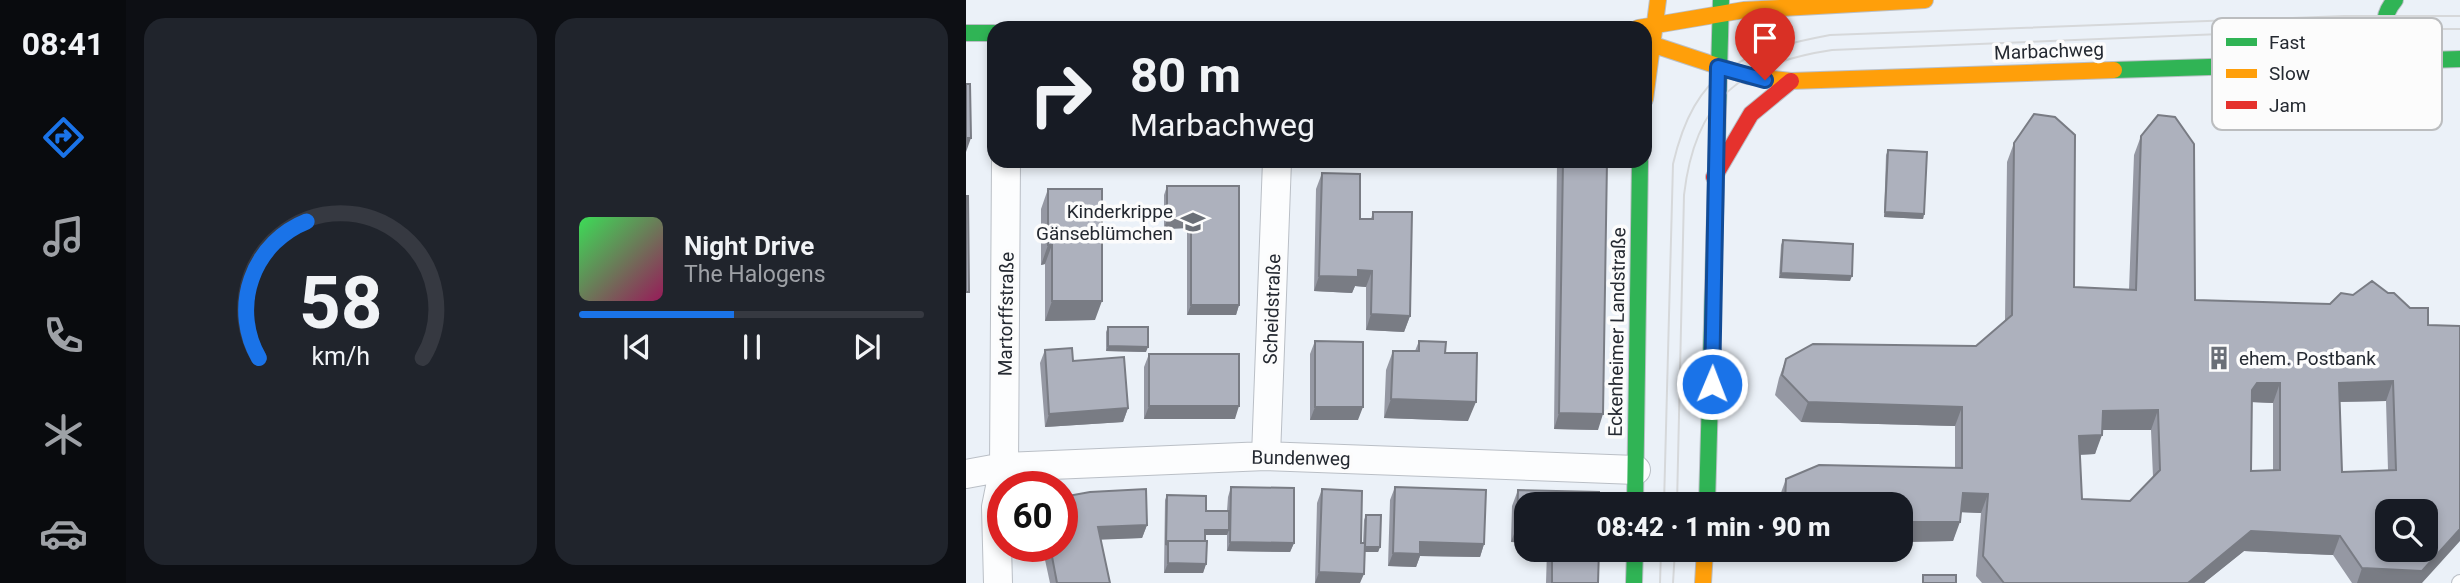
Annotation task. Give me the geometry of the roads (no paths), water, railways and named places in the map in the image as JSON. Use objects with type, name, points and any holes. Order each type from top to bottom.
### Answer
[{"type":"main road","points":[[1648,21],[1658,0]]},
{"type":"main road","points":[[1652,24],[1721,7],[1925,0]]},
{"type":"main road","points":[[2384,18],[2395,0]]},
{"type":"main road","points":[[1652,76],[1697,36],[1721,7]]},
{"type":"main road","points":[[1707,492],[1714,177],[1721,7]]},
{"type":"main road","points":[[966,33],[987,33]]},
{"type":"main road","name":"Marbachweg","points":[[1652,45],[1765,80],[1791,81],[2212,66]]},
{"type":"main road","name":"Marbachweg","points":[[2442,59],[2460,59]]},
{"type":"main road","points":[[1714,177],[1751,114],[1791,81]]},
{"type":"main road","name":"Eckenheimer Landstraße","points":[[1635,492],[1640,168]]},
{"type":"main road","points":[[1634,583],[1635,562]]},
{"type":"main road","points":[[1703,583],[1704,562]]},
{"type":"street","name":"Martorffstraße","points":[[998,583],[996,507],[1004,467],[1006,168]]},
{"type":"street","name":"Scheidstraße","points":[[1266,456],[1277,168]]},
{"type":"street","name":"Bundenweg","points":[[966,474],[1004,467],[1266,456],[1636,470]]},
{"type":"tram line","points":[[2290,18],[2460,16]]},
{"type":"tram line","points":[[1664,492],[1673,164],[1682,132],[1694,106],[1726,70],[1771,49],[1830,35],[2212,21]]},
{"type":"tram line","points":[[2442,29],[2460,29]]},
{"type":"tram line","points":[[1677,492],[1684,195],[1699,134],[1711,111],[1727,92],[1747,77],[1771,65],[1832,50],[2212,34]]},
{"type":"tram line","points":[[1660,583],[1661,562]]},
{"type":"tram line","points":[[1673,583],[1674,562]]},
{"type":"place","name":"Kinderkrippe Gänseblümchen","points":[[1193,222]]},
{"type":"place","name":"ehem. Postbank","points":[[2219,358]]}]
